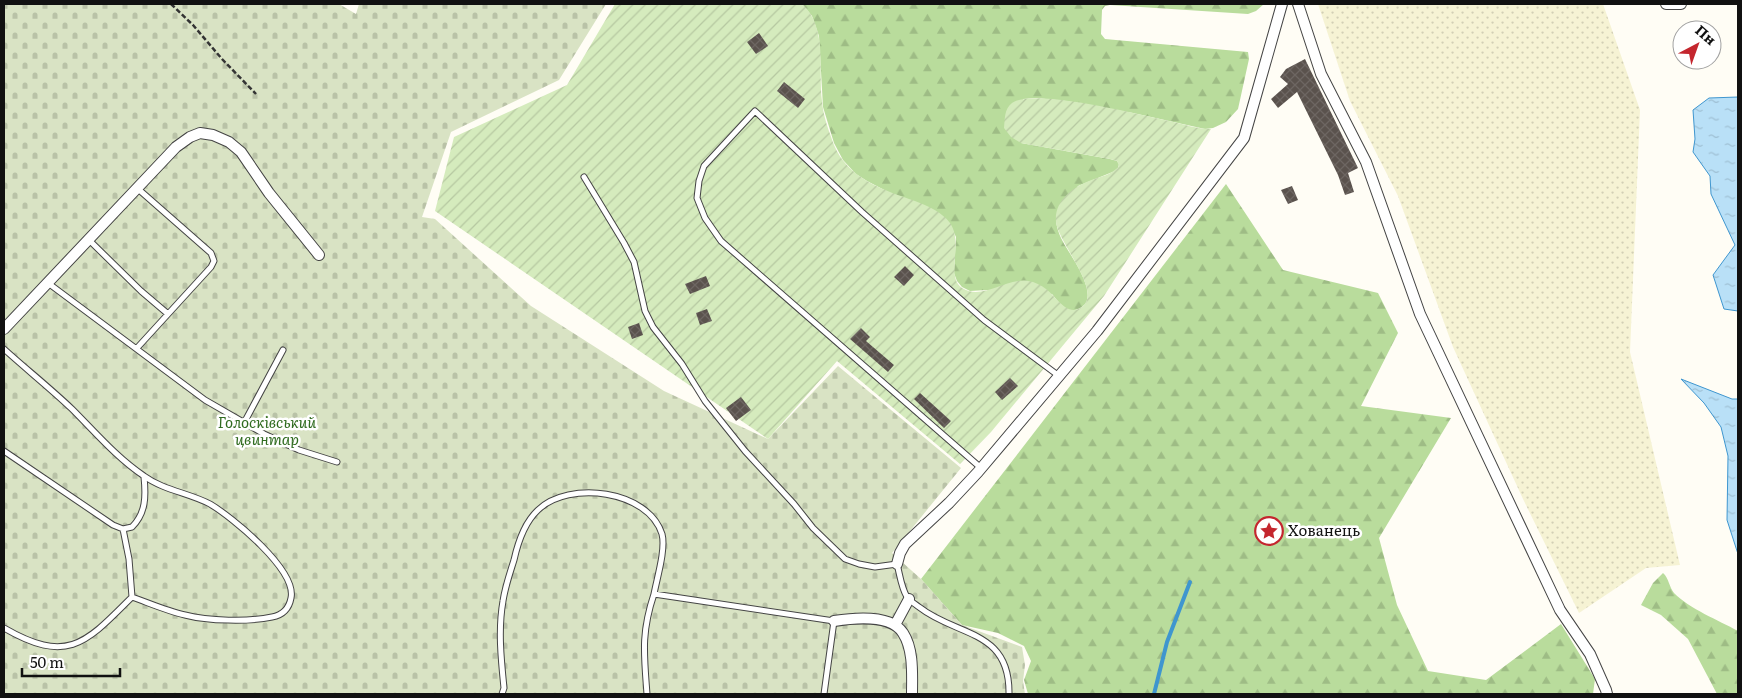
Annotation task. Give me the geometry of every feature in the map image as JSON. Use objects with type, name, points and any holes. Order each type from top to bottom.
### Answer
[{"type":"street","points":[[897,564],[905,544],[944,508],[982,468],[1097,331],[1244,138],[1282,4]]},
{"type":"street","points":[[1298,4],[1321,74],[1366,162],[1420,314],[1560,610],[1590,654],[1607,694]]},
{"type":"street","points":[[1666,4],[1681,4]]},
{"type":"street","points":[[4,330],[176,147],[190,137],[200,133],[213,135],[229,142],[241,152],[274,199],[319,255]]},
{"type":"street","points":[[895,625],[909,599]]},
{"type":"street","points":[[834,622],[861,618],[880,620],[895,625],[900,629],[907,641],[911,657],[912,694]]},
{"type":"lane","points":[[982,468],[721,241],[705,218],[697,198],[699,181],[704,166],[755,111],[862,212],[984,320],[1058,376]]},
{"type":"lane","points":[[584,176],[634,262],[645,311],[653,327],[682,364],[711,408],[745,451],[794,504],[813,528],[845,559],[875,567],[897,564],[903,590],[909,599],[926,613],[988,643],[1003,662],[1008,677],[1009,694]]},
{"type":"lane","points":[[136,348],[211,267],[214,258],[211,253],[137,188]]},
{"type":"lane","points":[[89,240],[141,291],[168,314]]},
{"type":"lane","points":[[48,283],[196,394],[244,423],[299,450],[338,462]]},
{"type":"lane","points":[[4,349],[144,477],[209,504],[242,528],[277,563],[288,579],[292,594],[290,605],[283,614],[272,617],[210,620],[185,616],[132,597]]},
{"type":"lane","points":[[244,423],[283,350]]},
{"type":"lane","points":[[4,451],[123,529],[132,527],[141,516],[145,499],[144,477]]},
{"type":"lane","points":[[502,694],[504,688],[500,648],[503,600],[519,540],[527,523],[537,510],[548,502],[571,493],[604,493],[628,501],[650,516],[662,535],[663,547],[644,632],[647,694]]},
{"type":"lane","points":[[123,529],[129,559],[132,597]]},
{"type":"lane","points":[[654,594],[834,622],[824,694]]},
{"type":"lane","points":[[4,628],[25,641],[56,647],[70,646],[86,640],[132,597]]},
{"type":"path","points":[[171,4],[193,25],[222,59],[256,94]]},
{"type":"shaded area","points":[[1318,4],[1603,4],[1640,110],[1630,352],[1680,565],[1646,568],[1579,613],[1523,499],[1453,347],[1398,196],[1350,101]]},
{"type":"green space","name":"Голосківський цвинтар","points":[[4,4],[339,4],[356,14],[359,4],[606,4],[559,80],[451,132],[422,217],[435,219],[531,306],[664,391],[768,439],[838,366],[961,468],[892,553],[921,579],[962,625],[1022,647],[1025,665],[1023,681],[1025,694],[4,694]]},
{"type":"green space","points":[[615,4],[802,4],[816,24],[819,37],[823,107],[826,123],[840,157],[848,167],[868,182],[930,207],[947,219],[954,231],[954,267],[957,283],[962,288],[970,291],[978,292],[1012,282],[1028,281],[1050,292],[1062,305],[1071,310],[1077,310],[1082,307],[1087,300],[1084,279],[1059,231],[1056,214],[1065,196],[1076,187],[1109,174],[1119,166],[1117,161],[1110,159],[1021,143],[1011,137],[1004,128],[1006,111],[1009,105],[1024,99],[1064,100],[1113,108],[1211,129],[1104,296],[991,432],[960,464],[837,361],[768,439],[435,211],[454,137],[567,85]]},
{"type":"green space","points":[[802,4],[1264,4],[1256,11],[1248,14],[1110,5],[1105,6],[1102,10],[1101,34],[1105,39],[1248,52],[1249,59],[1238,109],[1226,122],[1213,128],[1205,129],[1066,101],[1036,98],[1023,99],[1021,143],[1110,159],[1117,161],[1119,164],[1115,171],[1078,186],[1056,221],[1061,238],[1084,278],[1087,287],[1088,296],[1086,303],[1079,309],[1069,310],[1059,303],[1052,294],[987,290],[970,291],[962,287],[954,273],[956,237],[950,224],[867,181],[856,174],[843,160],[834,143],[823,107],[819,36],[812,16]]},
{"type":"green space","points":[[1226,184],[1283,270],[1378,293],[1398,333],[1361,406],[1451,418],[1379,538],[1397,605],[1428,671],[1486,680],[1561,624],[1595,679],[1593,694],[1028,694],[1024,680],[1031,661],[1024,646],[998,633],[962,625],[921,579]]},
{"type":"green space","points":[[1663,573],[1667,577],[1672,591],[1681,599],[1738,631],[1738,694],[1717,694],[1688,639],[1661,615],[1641,605],[1653,583]]},
{"type":"water","points":[[1738,97],[1738,311],[1724,309],[1713,275],[1735,245],[1711,194],[1710,176],[1693,152],[1695,139],[1693,110],[1709,98]]},
{"type":"water","points":[[1681,379],[1732,399],[1738,399],[1738,554],[1727,520],[1728,456],[1721,427],[1704,403]]},
{"type":"building","points":[[759,33],[768,46],[756,54],[747,42]]},
{"type":"building","points":[[1305,59],[1358,168],[1348,173],[1354,192],[1345,195],[1338,175],[1297,92],[1278,108],[1271,99],[1288,84],[1280,77],[1286,69]]},
{"type":"building","points":[[784,82],[805,99],[798,108],[777,91]]},
{"type":"building","points":[[1292,186],[1298,200],[1288,204],[1281,190]]},
{"type":"building","points":[[905,266],[914,275],[904,286],[894,277]]},
{"type":"building","points":[[706,276],[710,286],[690,294],[685,284]]},
{"type":"building","points":[[707,309],[712,321],[700,325],[696,313]]},
{"type":"building","points":[[639,323],[643,335],[632,339],[628,327]]},
{"type":"building","points":[[861,328],[870,337],[866,341],[894,365],[888,372],[850,339]]},
{"type":"building","points":[[1010,378],[1018,386],[1002,400],[995,392]]},
{"type":"building","points":[[920,393],[951,421],[944,428],[914,399]]},
{"type":"building","points":[[741,397],[751,410],[736,421],[726,408]]},
{"type":"waterway","points":[[1154,694],[1167,642],[1190,582]]},
{"type":"place","name":"Хованець","points":[[1269,531]]}]
